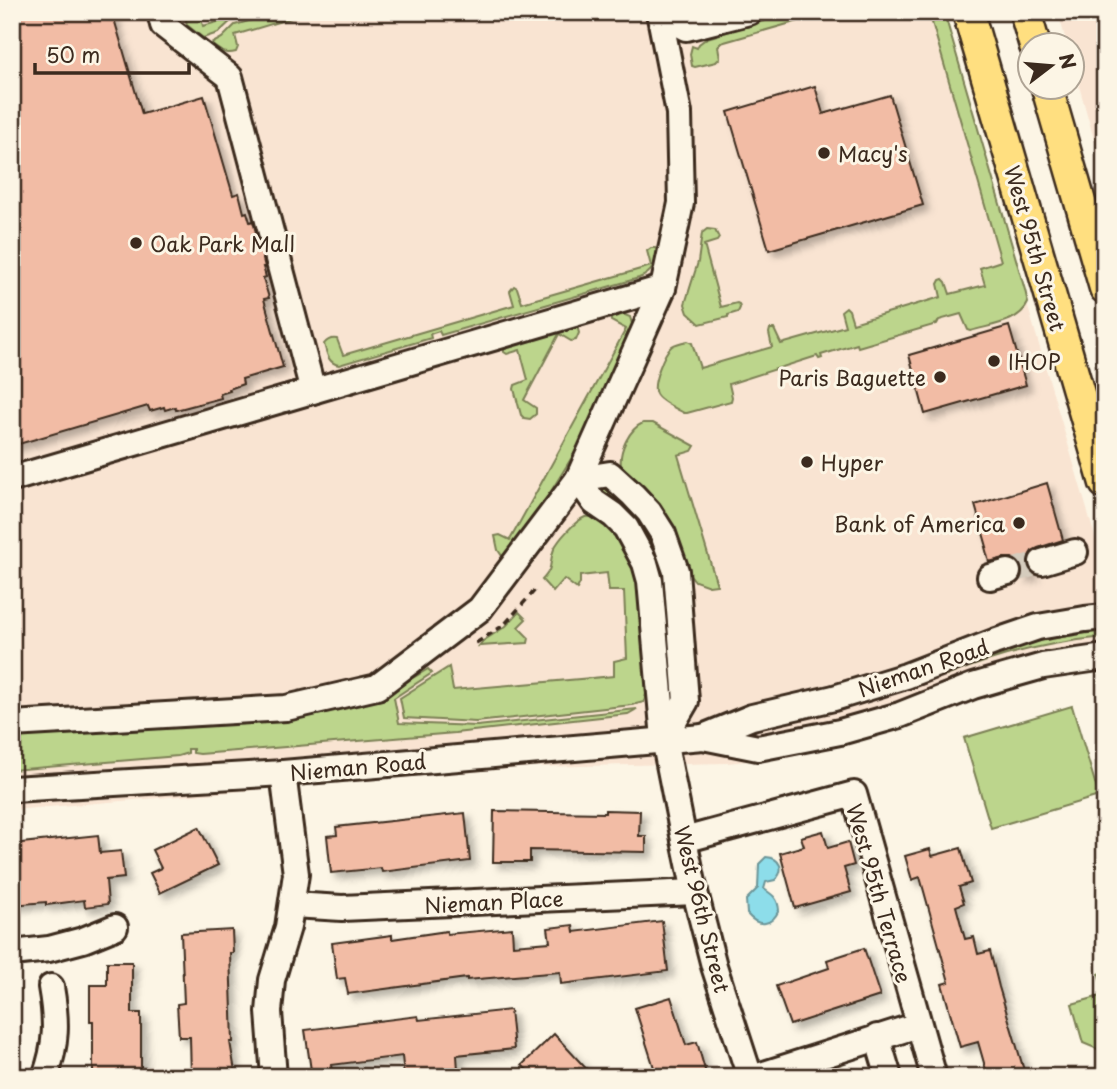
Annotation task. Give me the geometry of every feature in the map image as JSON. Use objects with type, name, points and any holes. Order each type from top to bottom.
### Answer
[{"type":"main road","name":"West 95th Street","points":[[968,12],[1105,483]]},
{"type":"main road","points":[[1025,12],[1031,32]]},
{"type":"main road","points":[[1051,102],[1105,288]]},
{"type":"street","points":[[160,12],[163,25],[230,77],[313,391]]},
{"type":"street","points":[[660,13],[686,28],[749,12]]},
{"type":"street","points":[[12,724],[286,708],[377,687],[480,609],[578,479],[663,288],[681,203],[678,113],[660,13]]},
{"type":"street","points":[[12,479],[663,288]]},
{"type":"street","name":"West 96th Street","points":[[578,479],[594,502],[626,528],[645,563],[650,582],[664,739],[684,840],[714,966],[752,1077]]},
{"type":"street","points":[[1042,562],[1075,552]]},
{"type":"street","name":"Nieman Road","points":[[703,737],[752,717],[834,698],[906,676],[1038,627],[1105,617]]},
{"type":"street","name":"Nieman Road","points":[[12,789],[283,773],[664,739],[703,737],[758,748],[840,732],[900,715],[973,686],[1043,666],[1105,657]]},
{"type":"street","points":[[274,1077],[269,1012],[272,980],[293,905],[296,874],[283,773]]},
{"type":"street","name":"West 95th Terrace","points":[[684,840],[854,794],[934,1077]]},
{"type":"street","name":"Nieman Place","points":[[293,905],[342,908],[695,892]]},
{"type":"street","points":[[12,953],[49,949],[83,940],[115,926]]},
{"type":"street","points":[[45,1077],[55,1043],[56,1015],[51,987]]},
{"type":"street","points":[[752,1077],[918,1025]]},
{"type":"street","points":[[877,1037],[889,1077]]},
{"type":"path","points":[[476,643],[504,625],[536,589]]},
{"type":"shaded area","points":[[12,12],[942,12],[1105,571],[1105,671],[1027,682],[908,725],[791,757],[727,763],[534,767],[12,810]]},
{"type":"shaded area","points":[[1058,12],[1105,12],[1105,178],[1084,102],[1086,102],[1086,32],[1063,32]]},
{"type":"green space","points":[[191,12],[199,12],[203,26],[235,17],[218,33],[203,38],[187,25],[186,20]]},
{"type":"green space","points":[[279,12],[311,12],[235,35],[238,47],[236,52],[222,52],[211,44],[222,38],[235,25]]},
{"type":"green space","points":[[794,12],[830,12],[721,43],[718,46],[720,58],[716,62],[692,66],[692,46],[697,48],[707,38]]},
{"type":"green space","points":[[929,12],[944,12],[1025,290],[1028,303],[1024,310],[1011,319],[971,331],[961,314],[939,320],[937,324],[821,355],[822,358],[819,359],[817,356],[729,384],[731,401],[687,413],[665,402],[656,394],[655,384],[665,355],[676,344],[688,341],[692,343],[700,368],[772,347],[770,329],[774,329],[781,344],[845,326],[841,311],[846,307],[853,323],[941,297],[938,284],[943,279],[950,294],[985,285],[980,268],[1001,261]]},
{"type":"green space","points":[[707,229],[715,230],[719,238],[704,245],[721,307],[737,303],[740,308],[728,317],[700,324],[688,313],[685,304],[698,262],[702,233]]},
{"type":"green space","points":[[651,248],[657,251],[654,264],[647,274],[639,278],[441,335],[439,331],[430,334],[431,338],[339,365],[330,360],[326,351],[324,344],[331,339],[337,339],[343,355],[514,305],[510,291],[514,286],[522,303],[651,266],[647,251]]},
{"type":"green space","points":[[620,313],[630,317],[633,327],[577,449],[529,527],[502,556],[495,536],[500,535],[510,540],[626,329],[611,321],[611,318]]},
{"type":"green space","points":[[577,326],[579,333],[576,340],[571,341],[559,334],[524,400],[536,408],[536,414],[530,419],[524,418],[514,389],[515,385],[528,380],[520,350],[507,354],[504,352],[504,346]]},
{"type":"green space","points":[[643,423],[653,423],[695,446],[692,451],[678,455],[717,585],[709,586],[695,581],[688,572],[684,554],[672,527],[621,465],[626,441],[633,430]]},
{"type":"green space","points":[[603,487],[618,496],[640,519],[650,535],[666,574],[676,698],[674,700],[671,699],[663,591],[655,560],[643,534],[625,512],[602,491]]},
{"type":"green space","points":[[585,517],[593,517],[605,524],[619,538],[636,577],[645,648],[647,690],[644,702],[476,722],[404,718],[400,698],[449,667],[453,690],[614,676],[614,661],[627,658],[624,591],[609,591],[607,573],[580,576],[577,589],[564,579],[553,592],[542,580],[550,568],[556,545]]},
{"type":"green space","points":[[519,612],[526,619],[518,627],[529,638],[528,643],[479,646],[506,626]]},
{"type":"green space","points":[[1105,631],[1105,637],[1024,650],[946,676],[944,672],[1027,644]]},
{"type":"green space","points":[[428,669],[432,673],[394,698],[399,723],[477,726],[637,709],[628,714],[455,733],[200,754],[188,749],[188,753],[178,756],[12,770],[12,734],[295,718],[365,700]]},
{"type":"green space","points":[[1072,706],[1099,796],[991,828],[964,738]]},
{"type":"green space","points":[[1105,972],[1105,1050],[1102,1051],[1083,1043],[1072,1004],[1104,995],[1099,974]]},
{"type":"water","points":[[766,857],[778,862],[781,869],[775,880],[766,882],[764,889],[775,897],[779,910],[772,920],[760,923],[747,914],[746,900],[758,888],[759,864]]},
{"type":"building","name":"Oak Park Mall","points":[[12,12],[112,12],[142,114],[204,96],[233,195],[239,193],[244,213],[247,212],[250,222],[253,221],[265,267],[266,277],[263,278],[269,298],[264,299],[283,367],[242,379],[243,384],[220,394],[221,398],[176,410],[175,407],[165,410],[164,407],[150,411],[148,406],[12,446]]},
{"type":"building","name":"Macy's","points":[[815,86],[823,114],[890,95],[923,205],[769,250],[728,112]]},
{"type":"building","points":[[1009,326],[1026,385],[925,414],[909,355]]},
{"type":"building","name":"Bank of America","points":[[1047,483],[1063,540],[1032,551],[1028,566],[1033,574],[1022,577],[1022,567],[1012,558],[989,562],[975,505]]},
{"type":"building","points":[[605,810],[640,811],[639,836],[646,836],[646,852],[530,850],[530,862],[493,862],[494,811],[605,813]]},
{"type":"building","points":[[465,813],[470,861],[382,872],[381,868],[331,873],[327,836],[337,835],[336,827]]},
{"type":"building","points":[[199,827],[218,865],[160,893],[150,873],[161,868],[152,850]]},
{"type":"building","points":[[823,831],[828,848],[848,842],[854,865],[844,868],[851,892],[795,908],[780,853],[804,846],[801,837]]},
{"type":"building","points":[[98,835],[100,853],[121,851],[124,878],[106,880],[108,904],[85,907],[84,900],[46,905],[46,902],[12,905],[12,844]]},
{"type":"building","points":[[961,848],[971,883],[959,887],[964,903],[956,906],[965,939],[974,937],[978,954],[990,951],[1026,1077],[988,1077],[978,1042],[960,1047],[942,984],[949,982],[920,877],[912,880],[905,856],[930,849],[932,856]]},
{"type":"building","points":[[662,921],[668,971],[561,984],[560,972],[467,978],[348,994],[345,978],[337,979],[332,943],[392,935],[392,939],[447,931],[447,934],[512,928],[513,945],[550,942],[548,928],[573,925],[574,932]]},
{"type":"building","points":[[232,930],[233,953],[230,953],[233,1042],[230,1042],[236,1077],[191,1077],[190,1037],[179,1037],[177,1004],[184,1003],[181,933]]},
{"type":"building","points":[[864,948],[880,996],[790,1025],[776,986],[829,968],[827,960]]},
{"type":"building","points":[[107,962],[132,962],[132,1013],[141,1013],[141,1076],[93,1077],[90,985],[107,985]]},
{"type":"building","points":[[671,997],[686,1045],[697,1042],[707,1077],[657,1077],[635,1008]]},
{"type":"building","points":[[510,1010],[514,1049],[457,1055],[458,1070],[404,1076],[402,1056],[331,1065],[333,1077],[312,1077],[305,1030],[418,1016],[419,1020]]},
{"type":"building","points":[[554,1034],[594,1077],[533,1077],[522,1065]]},
{"type":"tunnel","points":[[1008,572],[1042,562]]},
{"type":"place","name":"Macy's","points":[[824,153]]},
{"type":"place","name":"Oak Park Mall","points":[[136,243]]},
{"type":"place","name":"IHOP","points":[[994,361]]},
{"type":"place","name":"Paris Baguette","points":[[940,377]]},
{"type":"place","name":"Hyper","points":[[807,462]]},
{"type":"place","name":"Bank of America","points":[[1019,523]]}]
